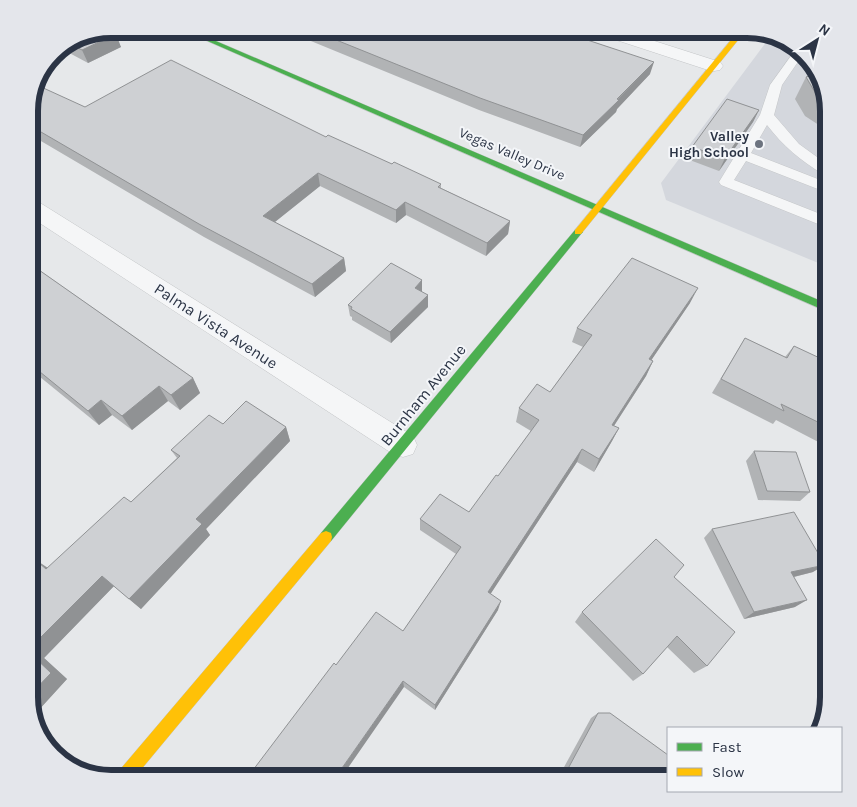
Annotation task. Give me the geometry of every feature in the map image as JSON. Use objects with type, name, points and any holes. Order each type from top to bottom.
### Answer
[{"type":"street","name":"Vegas Valley Drive","points":[[204,38],[819,304]]},
{"type":"street","points":[[628,38],[714,66]]},
{"type":"street","name":"Burnham Avenue","points":[[132,769],[403,445],[596,207],[737,38]]},
{"type":"street","name":"Palma Vista Avenue","points":[[38,212],[403,445]]},
{"type":"lane","points":[[792,62],[776,85],[767,115],[726,182],[819,219]]},
{"type":"lane","points":[[785,72],[801,67]]},
{"type":"lane","points":[[767,115],[782,137],[804,158],[819,167]]},
{"type":"lane","points":[[742,155],[819,185]]},
{"type":"shaded area","name":"Valley High School","points":[[767,41],[792,54],[792,65],[803,65],[814,83],[818,96],[819,263],[666,200],[661,183]]},
{"type":"building","points":[[108,38],[82,50],[75,46],[87,41]]},
{"type":"building","points":[[331,38],[581,38],[654,62],[583,135],[480,98]]},
{"type":"building","points":[[171,60],[326,137],[328,135],[441,184],[438,187],[510,221],[487,243],[405,202],[396,210],[318,173],[263,216],[344,258],[312,284],[199,224],[38,130],[38,106],[42,87],[85,107]]},
{"type":"building","points":[[810,76],[818,95],[816,94],[806,77]]},
{"type":"building","points":[[727,99],[759,110],[725,158],[692,147]]},
{"type":"building","points":[[632,258],[698,288],[649,359],[653,361],[612,425],[619,428],[599,459],[582,449],[488,592],[501,601],[435,705],[403,681],[341,769],[254,769],[334,663],[336,665],[376,612],[403,631],[461,547],[420,519],[440,494],[469,512],[539,420],[519,408],[537,384],[550,392],[592,335],[577,328]]},
{"type":"building","points":[[391,263],[422,280],[415,288],[428,295],[390,332],[351,309],[352,307],[348,305]]},
{"type":"building","points":[[38,269],[193,378],[171,395],[159,386],[122,416],[101,400],[88,411],[38,370]]},
{"type":"building","points":[[745,338],[787,358],[794,346],[819,358],[819,423],[781,404],[784,411],[721,379]]},
{"type":"building","points":[[246,401],[286,427],[196,519],[202,524],[129,599],[102,576],[38,640],[38,562],[46,569],[124,497],[131,502],[180,456],[171,450],[209,415],[223,424]]},
{"type":"building","points":[[754,451],[796,452],[810,492],[767,491]]},
{"type":"building","points":[[794,512],[819,555],[819,566],[791,572],[807,600],[754,612],[712,529]]},
{"type":"building","points":[[656,539],[684,565],[674,577],[735,632],[707,666],[677,636],[643,674],[582,612]]},
{"type":"building","points":[[38,661],[51,673],[38,687]]},
{"type":"building","points":[[598,713],[610,713],[667,754],[667,769],[568,769]]},
{"type":"traffic: fast","points":[[204,38],[819,304]]},
{"type":"traffic: fast","points":[[326,537],[578,232]]},
{"type":"traffic: slow","points":[[578,232],[737,38]]},
{"type":"traffic: slow","points":[[132,769],[326,537]]},
{"type":"place","name":"Valley High School","points":[[759,144]]}]
